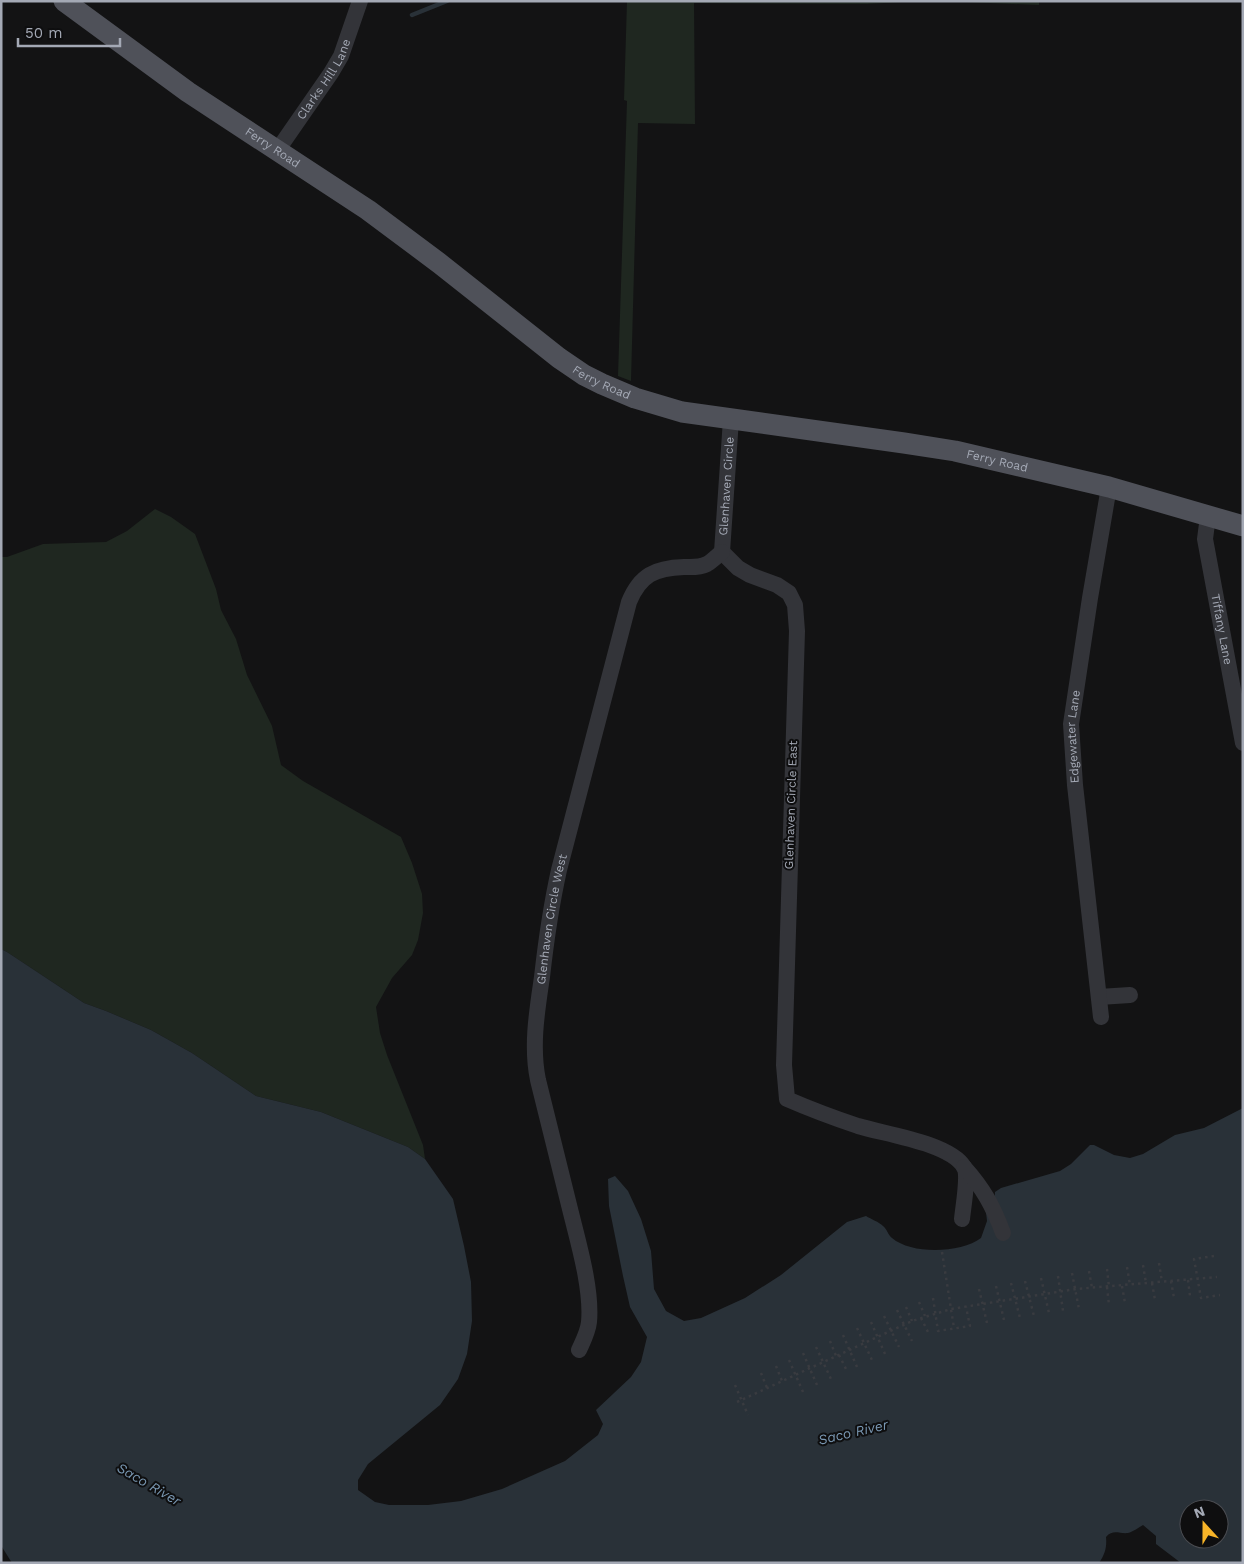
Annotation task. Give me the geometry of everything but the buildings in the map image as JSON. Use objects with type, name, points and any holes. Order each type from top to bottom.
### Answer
[{"type":"main road","name":"Ferry Road","points":[[64,1],[162,74],[368,210],[558,358],[602,384],[651,404],[682,412],[904,442],[955,451],[1109,487],[1243,526]]},
{"type":"street","name":"Clarks Hill Lane","points":[[277,151],[341,56],[360,1]]},
{"type":"street","name":"Glenhaven Circle","points":[[722,552],[731,420]]},
{"type":"street","name":"Edgewater Lane","points":[[1101,1017],[1074,777],[1071,724],[1109,487]]},
{"type":"street","name":"Tiffany Lane","points":[[1208,516],[1205,539],[1243,743]]},
{"type":"street","name":"Glenhaven Circle East","points":[[722,552],[738,568],[784,589],[793,600],[796,612],[784,1065],[786,1099],[859,1126],[935,1147],[950,1154],[964,1167]]},
{"type":"street","name":"Glenhaven Circle West","points":[[579,1350],[586,1336],[589,1321],[585,1274],[534,1057],[537,1010],[553,899],[633,592],[638,584],[650,574],[668,568],[705,565],[722,552]]},
{"type":"street","points":[[1099,997],[1130,995]]},
{"type":"street","points":[[962,1219],[967,1182],[967,1174],[964,1167]]},
{"type":"street","points":[[964,1167],[984,1191],[1003,1234]]},
{"type":"path","points":[[942,1252],[954,1328]]},
{"type":"path","points":[[1214,1256],[1194,1259],[1197,1279],[1201,1298],[1220,1295]]},
{"type":"path","points":[[1159,1263],[1162,1282]]},
{"type":"path","points":[[1143,1265],[1146,1283]]},
{"type":"path","points":[[1127,1267],[1130,1285]]},
{"type":"path","points":[[1106,1269],[1109,1305]]},
{"type":"path","points":[[1089,1271],[1092,1288]]},
{"type":"path","points":[[1072,1273],[1080,1309]]},
{"type":"path","points":[[1058,1276],[1063,1311]]},
{"type":"path","points":[[737,1402],[912,1321],[934,1313],[1076,1289],[1217,1277]]},
{"type":"path","points":[[1041,1278],[1049,1313]]},
{"type":"path","points":[[1188,1280],[1190,1296]]},
{"type":"path","points":[[1025,1281],[1034,1316]]},
{"type":"path","points":[[1171,1281],[1174,1298]]},
{"type":"path","points":[[1011,1283],[1020,1318]]},
{"type":"path","points":[[1152,1283],[1155,1300]]},
{"type":"path","points":[[996,1286],[1004,1320]]},
{"type":"path","points":[[1122,1286],[1126,1303]]},
{"type":"path","points":[[979,1289],[986,1323]]},
{"type":"path","points":[[933,1298],[938,1330],[970,1326],[966,1307]]},
{"type":"path","points":[[919,1302],[929,1334]]},
{"type":"path","points":[[906,1307],[912,1321]]},
{"type":"path","points":[[897,1310],[912,1341]]},
{"type":"path","points":[[884,1316],[899,1347]]},
{"type":"path","points":[[871,1322],[885,1354]]},
{"type":"path","points":[[857,1328],[872,1360]]},
{"type":"path","points":[[843,1335],[857,1367]]},
{"type":"path","points":[[830,1341],[847,1372]]},
{"type":"path","points":[[816,1347],[831,1379]]},
{"type":"path","points":[[803,1353],[816,1386]]},
{"type":"path","points":[[789,1360],[803,1392]]},
{"type":"path","points":[[776,1366],[782,1381]]},
{"type":"path","points":[[761,1373],[767,1388]]},
{"type":"path","points":[[735,1385],[748,1415]]},
{"type":"shaded area","points":[[627,1],[920,1],[867,4],[694,3],[695,124],[638,123],[631,381],[618,376],[627,101],[624,100]]},
{"type":"shaded area","points":[[943,1],[1039,1],[1039,5]]},
{"type":"shaded area","points":[[155,509],[171,517],[195,534],[216,589],[221,610],[236,639],[247,675],[272,726],[281,765],[303,781],[401,837],[412,863],[422,894],[423,913],[418,940],[412,955],[392,978],[376,1007],[380,1033],[387,1055],[423,1145],[425,1159],[408,1147],[321,1112],[256,1096],[192,1053],[151,1030],[84,1003],[1,949],[1,557],[7,557],[43,544],[106,542],[127,531]]},
{"type":"water","name":"Saco River","points":[[1,949],[84,1003],[151,1030],[192,1053],[256,1096],[321,1112],[408,1147],[425,1159],[453,1199],[471,1282],[472,1321],[467,1354],[458,1379],[440,1405],[368,1464],[358,1480],[358,1490],[375,1502],[389,1505],[428,1505],[461,1501],[502,1489],[565,1461],[598,1435],[603,1424],[596,1410],[631,1377],[641,1362],[647,1337],[630,1307],[609,1206],[608,1179],[615,1176],[628,1191],[641,1219],[651,1251],[654,1289],[666,1311],[684,1321],[701,1318],[745,1298],[781,1275],[847,1222],[866,1216],[884,1227],[892,1238],[912,1247],[936,1250],[961,1247],[981,1238],[987,1221],[986,1212],[995,1198],[995,1192],[1001,1188],[1060,1171],[1071,1164],[1090,1145],[1094,1145],[1114,1155],[1130,1158],[1143,1154],[1175,1135],[1204,1128],[1243,1108],[1243,1563],[1181,1563],[1156,1544],[1156,1536],[1143,1525],[1128,1533],[1114,1532],[1106,1537],[1106,1547],[1099,1563],[12,1563],[2,1547]]},
{"type":"waterway","points":[[412,15],[447,1]]}]
